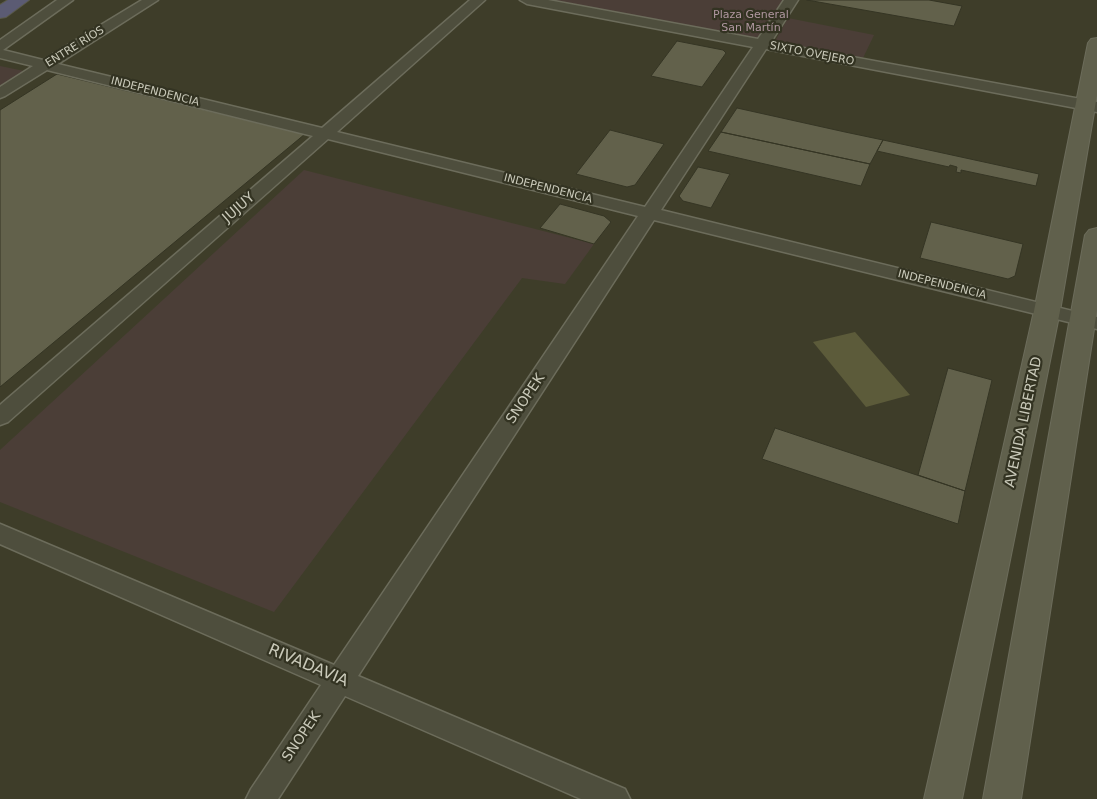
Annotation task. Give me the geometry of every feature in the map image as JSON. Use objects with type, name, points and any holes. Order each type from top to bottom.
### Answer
[{"type":"highway","points":[[0,13],[9,1]]},
{"type":"main road","name":"AVENIDA LIBERTAD","points":[[944,799],[1092,106],[1097,43]]},
{"type":"main road","points":[[1002,799],[1090,322],[1097,235]]},
{"type":"street","points":[[0,47],[66,0]]},
{"type":"street","name":"ENTRE RÍOS","points":[[0,93],[150,0]]},
{"type":"street","name":"JUJUY","points":[[0,417],[478,0]]},
{"type":"street","name":"SIXTO OVEJERO","points":[[526,0],[1092,106]]},
{"type":"street","name":"SNOPEK","points":[[261,799],[791,0]]},
{"type":"street","name":"INDEPENDENCIA","points":[[0,54],[1090,322]]},
{"type":"street","name":"RIVADAVIA","points":[[0,534],[615,799]]},
{"type":"green space","name":"Plaza General San Martín","points":[[527,0],[791,0],[761,44]]},
{"type":"green space","points":[[788,18],[874,35],[863,58],[775,41]]},
{"type":"green space","points":[[0,66],[24,71],[0,86]]},
{"type":"green space","points":[[304,170],[594,244],[565,284],[522,278],[274,612],[0,502],[0,450]]},
{"type":"shaded area","points":[[855,332],[910,395],[866,407],[813,342]]},
{"type":"building","points":[[807,0],[929,0],[962,6],[954,26]]},
{"type":"building","points":[[677,41],[723,50],[726,53],[702,87],[651,76]]},
{"type":"building","points":[[57,74],[305,134],[0,387],[0,110]]},
{"type":"building","points":[[737,108],[883,140],[870,164],[721,132]]},
{"type":"building","points":[[610,130],[664,144],[635,185],[627,187],[576,174]]},
{"type":"building","points":[[721,132],[870,164],[861,186],[708,151]]},
{"type":"building","points":[[883,140],[1039,174],[1036,186],[961,170],[961,173],[956,172],[957,167],[950,165],[949,167],[877,151]]},
{"type":"building","points":[[698,167],[730,174],[711,208],[683,201],[679,196]]},
{"type":"building","points":[[560,204],[604,216],[611,222],[594,244],[540,228]]},
{"type":"building","points":[[931,222],[1023,244],[1015,276],[1008,279],[920,258]]},
{"type":"building","points":[[948,368],[992,380],[965,491],[918,475]]},
{"type":"building","points":[[775,428],[965,491],[958,524],[762,459]]}]
